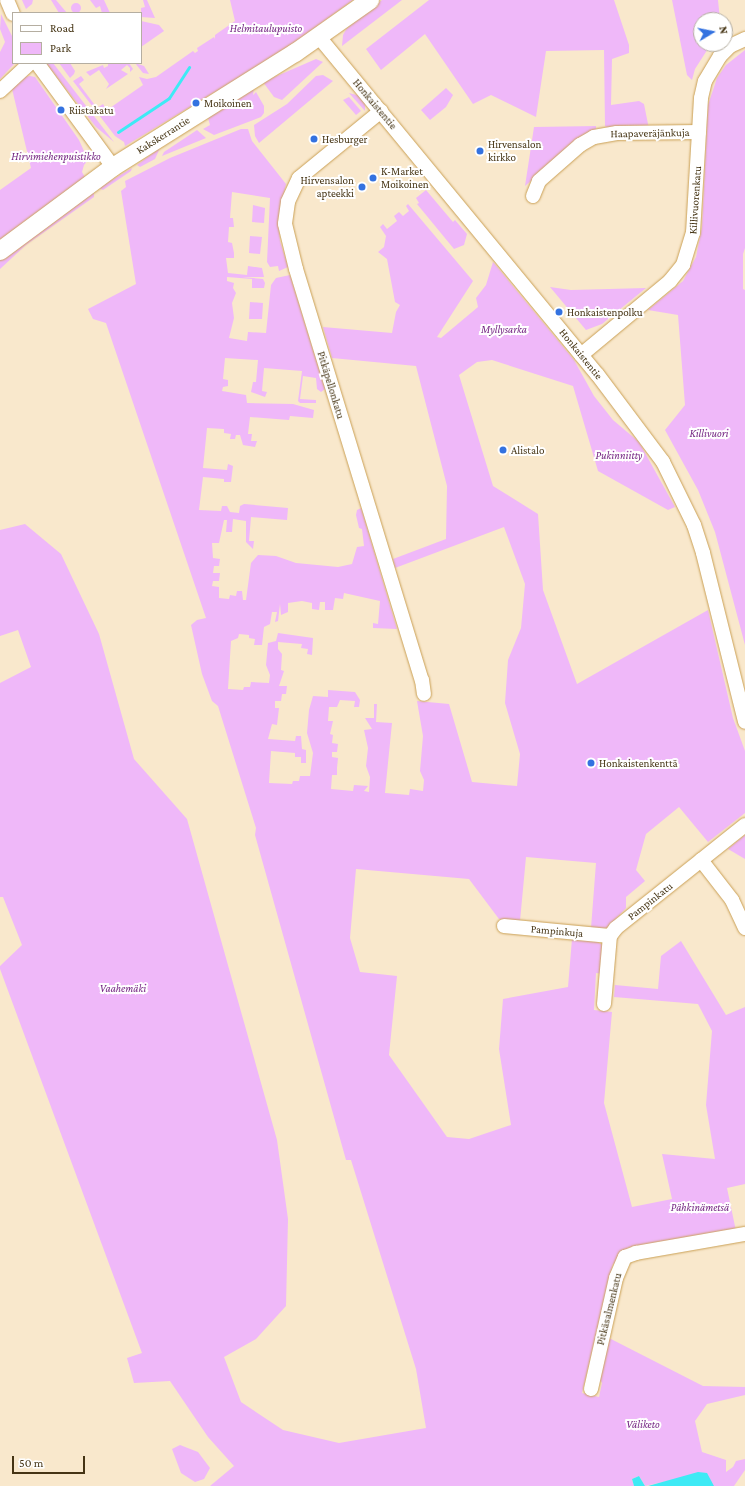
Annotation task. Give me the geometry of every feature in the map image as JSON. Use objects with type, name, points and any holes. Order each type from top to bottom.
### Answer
[{"type":"main road","name":"Kakskerrantie","points":[[0,251],[113,167],[319,37],[370,0]]},
{"type":"street","points":[[7,0],[12,12]]},
{"type":"street","name":"Honkaistentie","points":[[319,37],[650,440],[684,502],[703,554],[744,718]]},
{"type":"street","name":"Killivuorenkatu","points":[[581,355],[670,281],[683,265],[693,233],[701,98],[705,81],[720,56],[730,46],[745,39]]},
{"type":"street","points":[[0,91],[29,64]]},
{"type":"street","points":[[38,64],[113,167]]},
{"type":"street","name":"Pitkäpellonkatu","points":[[381,111],[299,178],[288,202],[285,224],[292,255],[422,680],[424,694]]},
{"type":"street","name":"Haapaveräjänkuja","points":[[533,196],[539,181],[580,145],[594,137],[617,133],[699,132]]},
{"type":"street","name":"Pampinkatu","points":[[610,936],[616,928],[745,824]]},
{"type":"street","points":[[701,860],[732,900],[745,928]]},
{"type":"street","name":"Pampinkuja","points":[[504,926],[610,936]]},
{"type":"street","points":[[604,1004],[610,936]]},
{"type":"street","name":"Pitkäsalmenkatu","points":[[591,1389],[616,1278],[625,1257],[636,1253],[745,1234]]},
{"type":"green space","points":[[22,0],[33,0],[32,4],[26,9]]},
{"type":"green space","points":[[51,0],[56,0],[66,12],[58,12]]},
{"type":"green space","points":[[90,0],[104,0],[110,12],[102,12],[100,6],[96,8]]},
{"type":"green space","points":[[143,0],[147,0],[155,18],[142,17],[141,8],[145,7]]},
{"type":"green space","name":"Helmitaulupuisto","points":[[230,0],[353,0],[247,77],[213,93],[125,146],[124,142],[115,136],[73,81],[81,76],[84,80],[79,84],[97,108],[103,104],[107,110],[143,85],[139,77],[147,79],[156,77],[193,51],[195,53],[198,51],[197,48],[214,37],[215,39],[215,35],[235,21]]},
{"type":"green space","points":[[382,0],[402,0],[342,46],[343,35],[347,28]]},
{"type":"green space","points":[[429,0],[614,0],[629,45],[629,53],[612,59],[611,105],[639,101],[644,104],[649,129],[610,129],[605,126],[604,50],[546,51],[536,117],[491,95],[473,104],[425,34],[381,70],[366,49]]},
{"type":"green space","points":[[672,0],[718,0],[719,12],[693,12],[693,52],[706,52],[695,69],[692,80],[687,75]]},
{"type":"green space","points":[[78,3],[81,6],[80,12],[72,12],[72,4]]},
{"type":"green space","points":[[1,14],[12,36],[12,64],[14,64],[0,79],[0,52],[5,42],[0,29]]},
{"type":"green space","points":[[142,21],[159,25],[164,31],[142,46]]},
{"type":"green space","name":"Killivuori","points":[[745,50],[745,248],[743,254],[743,289],[745,290],[745,645],[715,532],[698,490],[665,430],[685,405],[678,315],[648,310],[683,281],[696,257],[702,227],[708,105],[717,78],[726,65]]},
{"type":"green space","points":[[316,59],[323,62],[282,100],[274,97],[263,82]]},
{"type":"green space","points":[[47,64],[54,64],[114,142],[96,127]]},
{"type":"green space","points":[[60,64],[71,64],[75,71],[70,78]]},
{"type":"green space","points":[[108,64],[130,64],[133,69],[130,72],[130,68],[127,65],[121,70],[128,74],[106,89],[109,84],[99,70],[90,76],[86,72],[103,65],[104,68],[108,66]]},
{"type":"green space","points":[[136,64],[144,66],[149,74],[143,73]]},
{"type":"green space","points":[[323,75],[333,81],[259,143],[255,136],[254,125],[287,104],[316,76]]},
{"type":"green space","name":"Hirvimiehenpuistikko","points":[[24,77],[35,77],[79,140],[88,160],[84,165],[82,172],[86,179],[0,242],[0,190],[31,168],[12,89]]},
{"type":"green space","points":[[254,88],[253,95],[256,92],[264,106],[264,113],[261,117],[214,135],[203,129],[210,125],[208,118]]},
{"type":"green space","points":[[446,88],[453,95],[446,107],[430,120],[421,110]]},
{"type":"green space","points":[[349,93],[360,96],[365,103],[365,111]]},
{"type":"green space","points":[[349,97],[361,111],[356,115],[343,100]]},
{"type":"green space","points":[[596,126],[596,132],[576,143],[525,186],[534,127]]},
{"type":"green space","points":[[241,129],[248,129],[252,141],[286,184],[278,220],[280,241],[288,267],[279,271],[278,266],[270,267],[267,262],[270,198],[232,192],[230,218],[233,218],[234,227],[229,227],[228,242],[232,243],[234,258],[226,258],[228,273],[247,275],[248,266],[262,268],[264,277],[242,277],[263,279],[265,283],[264,288],[252,288],[252,279],[227,277],[227,281],[234,283],[233,288],[236,293],[232,303],[234,318],[229,338],[247,341],[248,332],[266,333],[271,285],[276,278],[290,275],[325,389],[321,392],[317,389],[316,378],[303,376],[300,399],[316,400],[316,403],[300,403],[298,401],[302,371],[264,368],[262,391],[267,392],[265,397],[251,392],[253,382],[256,382],[258,360],[225,358],[223,379],[228,380],[228,386],[223,387],[222,391],[246,395],[247,403],[293,404],[314,410],[313,418],[290,416],[289,420],[250,417],[248,434],[252,434],[251,441],[257,441],[255,447],[243,445],[240,435],[236,435],[235,439],[230,439],[231,434],[224,433],[224,429],[207,428],[203,468],[227,470],[228,464],[233,466],[231,482],[224,482],[224,479],[203,477],[199,510],[221,511],[222,506],[227,506],[230,512],[239,513],[240,506],[244,504],[288,508],[287,520],[251,517],[249,541],[254,541],[253,549],[246,542],[246,521],[233,519],[232,532],[226,532],[227,520],[224,520],[219,543],[212,543],[213,558],[220,559],[219,566],[214,566],[213,573],[220,573],[219,581],[213,581],[212,586],[219,587],[219,598],[229,599],[230,595],[236,596],[237,591],[242,591],[243,600],[246,600],[251,563],[258,555],[276,556],[296,563],[338,567],[352,564],[357,547],[364,546],[362,529],[359,528],[356,515],[357,510],[361,508],[397,629],[373,628],[373,623],[378,624],[380,601],[344,593],[343,599],[335,598],[333,610],[325,610],[325,602],[320,602],[319,610],[312,609],[312,603],[302,601],[288,603],[288,612],[281,615],[280,604],[278,621],[275,622],[277,612],[272,612],[270,624],[264,627],[262,645],[254,645],[255,639],[249,638],[249,635],[239,634],[238,638],[231,641],[228,689],[243,690],[244,687],[250,687],[251,682],[269,683],[270,675],[266,665],[268,643],[276,641],[278,633],[313,638],[312,655],[307,654],[308,649],[301,648],[302,644],[278,642],[278,649],[282,654],[281,670],[284,671],[279,686],[287,686],[286,694],[282,694],[281,701],[275,701],[275,708],[279,708],[277,725],[272,724],[268,739],[295,741],[296,736],[301,736],[302,749],[306,750],[306,763],[301,763],[301,757],[295,757],[295,753],[271,751],[269,783],[292,784],[293,781],[299,781],[300,776],[310,776],[313,753],[307,733],[309,710],[313,696],[328,697],[328,690],[355,692],[360,700],[359,707],[354,707],[355,701],[340,700],[337,707],[329,707],[328,721],[333,721],[330,734],[333,735],[332,743],[338,744],[337,752],[332,752],[332,757],[338,758],[337,775],[332,775],[331,789],[353,791],[354,785],[368,786],[364,791],[369,792],[370,777],[366,766],[368,748],[364,730],[372,729],[365,718],[374,718],[374,704],[377,704],[376,722],[392,723],[385,793],[409,795],[410,789],[423,791],[424,780],[420,771],[423,736],[417,701],[449,704],[472,782],[517,786],[520,754],[505,703],[508,660],[521,628],[525,584],[504,527],[395,568],[393,559],[446,539],[447,486],[416,366],[332,358],[323,327],[392,333],[396,312],[400,305],[395,302],[387,259],[378,252],[384,247],[386,236],[380,227],[383,224],[387,229],[397,221],[394,216],[399,212],[403,216],[409,211],[406,206],[408,204],[473,281],[437,337],[441,338],[478,307],[476,298],[486,285],[493,262],[574,360],[594,396],[613,420],[639,442],[675,507],[668,510],[598,471],[573,386],[492,360],[477,362],[459,375],[493,486],[538,514],[543,590],[577,684],[708,610],[733,718],[745,751],[745,813],[708,842],[679,807],[646,834],[636,870],[645,881],[626,897],[626,908],[607,928],[591,928],[596,863],[526,857],[520,921],[499,919],[469,879],[356,869],[350,938],[360,972],[397,976],[389,1055],[447,1137],[469,1139],[511,1125],[499,1049],[503,999],[568,987],[572,939],[597,942],[603,945],[604,974],[596,973],[594,1010],[612,1012],[604,1103],[632,1207],[672,1199],[662,1154],[715,1159],[706,1105],[712,1031],[698,1004],[614,997],[615,985],[658,989],[661,956],[681,941],[726,1015],[745,1007],[745,1184],[727,1188],[736,1231],[613,1264],[582,1393],[599,1397],[602,1383],[599,1378],[609,1338],[703,1386],[745,1387],[745,1395],[707,1404],[695,1421],[702,1452],[726,1460],[726,1472],[733,1467],[736,1461],[745,1459],[745,1470],[734,1486],[707,1486],[668,1481],[645,1486],[639,1476],[632,1479],[634,1486],[210,1486],[234,1466],[208,1437],[170,1381],[134,1383],[127,1358],[142,1353],[0,969],[0,966],[22,945],[3,897],[0,897],[0,683],[31,667],[18,630],[0,636],[0,530],[25,524],[61,554],[99,634],[134,759],[187,819],[277,1140],[288,1219],[286,1306],[256,1339],[224,1357],[241,1402],[283,1430],[339,1443],[426,1428],[416,1369],[351,1160],[346,1160],[255,835],[256,828],[218,706],[212,701],[202,674],[191,625],[197,620],[206,618],[106,323],[93,319],[88,309],[136,284],[121,191],[126,187],[125,181],[170,158]]},
{"type":"green space","points":[[197,130],[206,138],[162,156],[164,152]]},
{"type":"green space","points":[[160,148],[155,159],[140,167],[137,165]]},
{"type":"green space","points":[[132,168],[131,171],[103,190],[99,188]]},
{"type":"green space","points":[[426,190],[453,222],[455,220],[467,234],[464,245],[454,249],[417,204],[419,203],[416,198]]},
{"type":"green space","points":[[94,191],[94,197],[26,245],[0,269],[0,258]]},
{"type":"green space","points":[[253,205],[265,208],[264,223],[252,222]]},
{"type":"green space","points":[[250,236],[262,237],[260,254],[249,253]]},
{"type":"green space","points":[[550,287],[571,290],[646,288],[602,324],[586,330]]},
{"type":"green space","points":[[250,302],[263,303],[262,319],[249,319]]},
{"type":"green space","points":[[745,835],[745,859],[728,849]]},
{"type":"green space","points":[[180,1445],[198,1452],[210,1468],[204,1479],[195,1482],[181,1473],[172,1449]]},
{"type":"water","points":[[698,1472],[707,1473],[714,1486],[648,1486]]},
{"type":"water","points":[[639,1476],[645,1486],[634,1486],[632,1479]]},
{"type":"waterway","points":[[118,132],[169,98],[189,67]]},
{"type":"place","name":"Moikoinen","points":[[196,103]]},
{"type":"place","name":"Riistakatu","points":[[61,110]]},
{"type":"place","name":"Hesburger","points":[[314,139]]},
{"type":"place","name":"Hirvensalon kirkko","points":[[480,151]]},
{"type":"place","name":"K-Market Moikoinen","points":[[373,178]]},
{"type":"place","name":"Hirvensalon apteekki","points":[[362,187]]},
{"type":"place","name":"Honkaistenpolku","points":[[559,312]]},
{"type":"place","name":"Alistalo","points":[[503,450]]},
{"type":"place","name":"Honkaistenkenttä","points":[[591,763]]},
{"type":"park label","name":"Myllysarka","points":[[504,329]]},
{"type":"park label","name":"Pukinniitty","points":[[619,455]]},
{"type":"park label","name":"Vaahemäki","points":[[123,988]]},
{"type":"park label","name":"Pähkinämetsä","points":[[700,1207]]},
{"type":"park label","name":"Väliketo","points":[[643,1424]]}]
